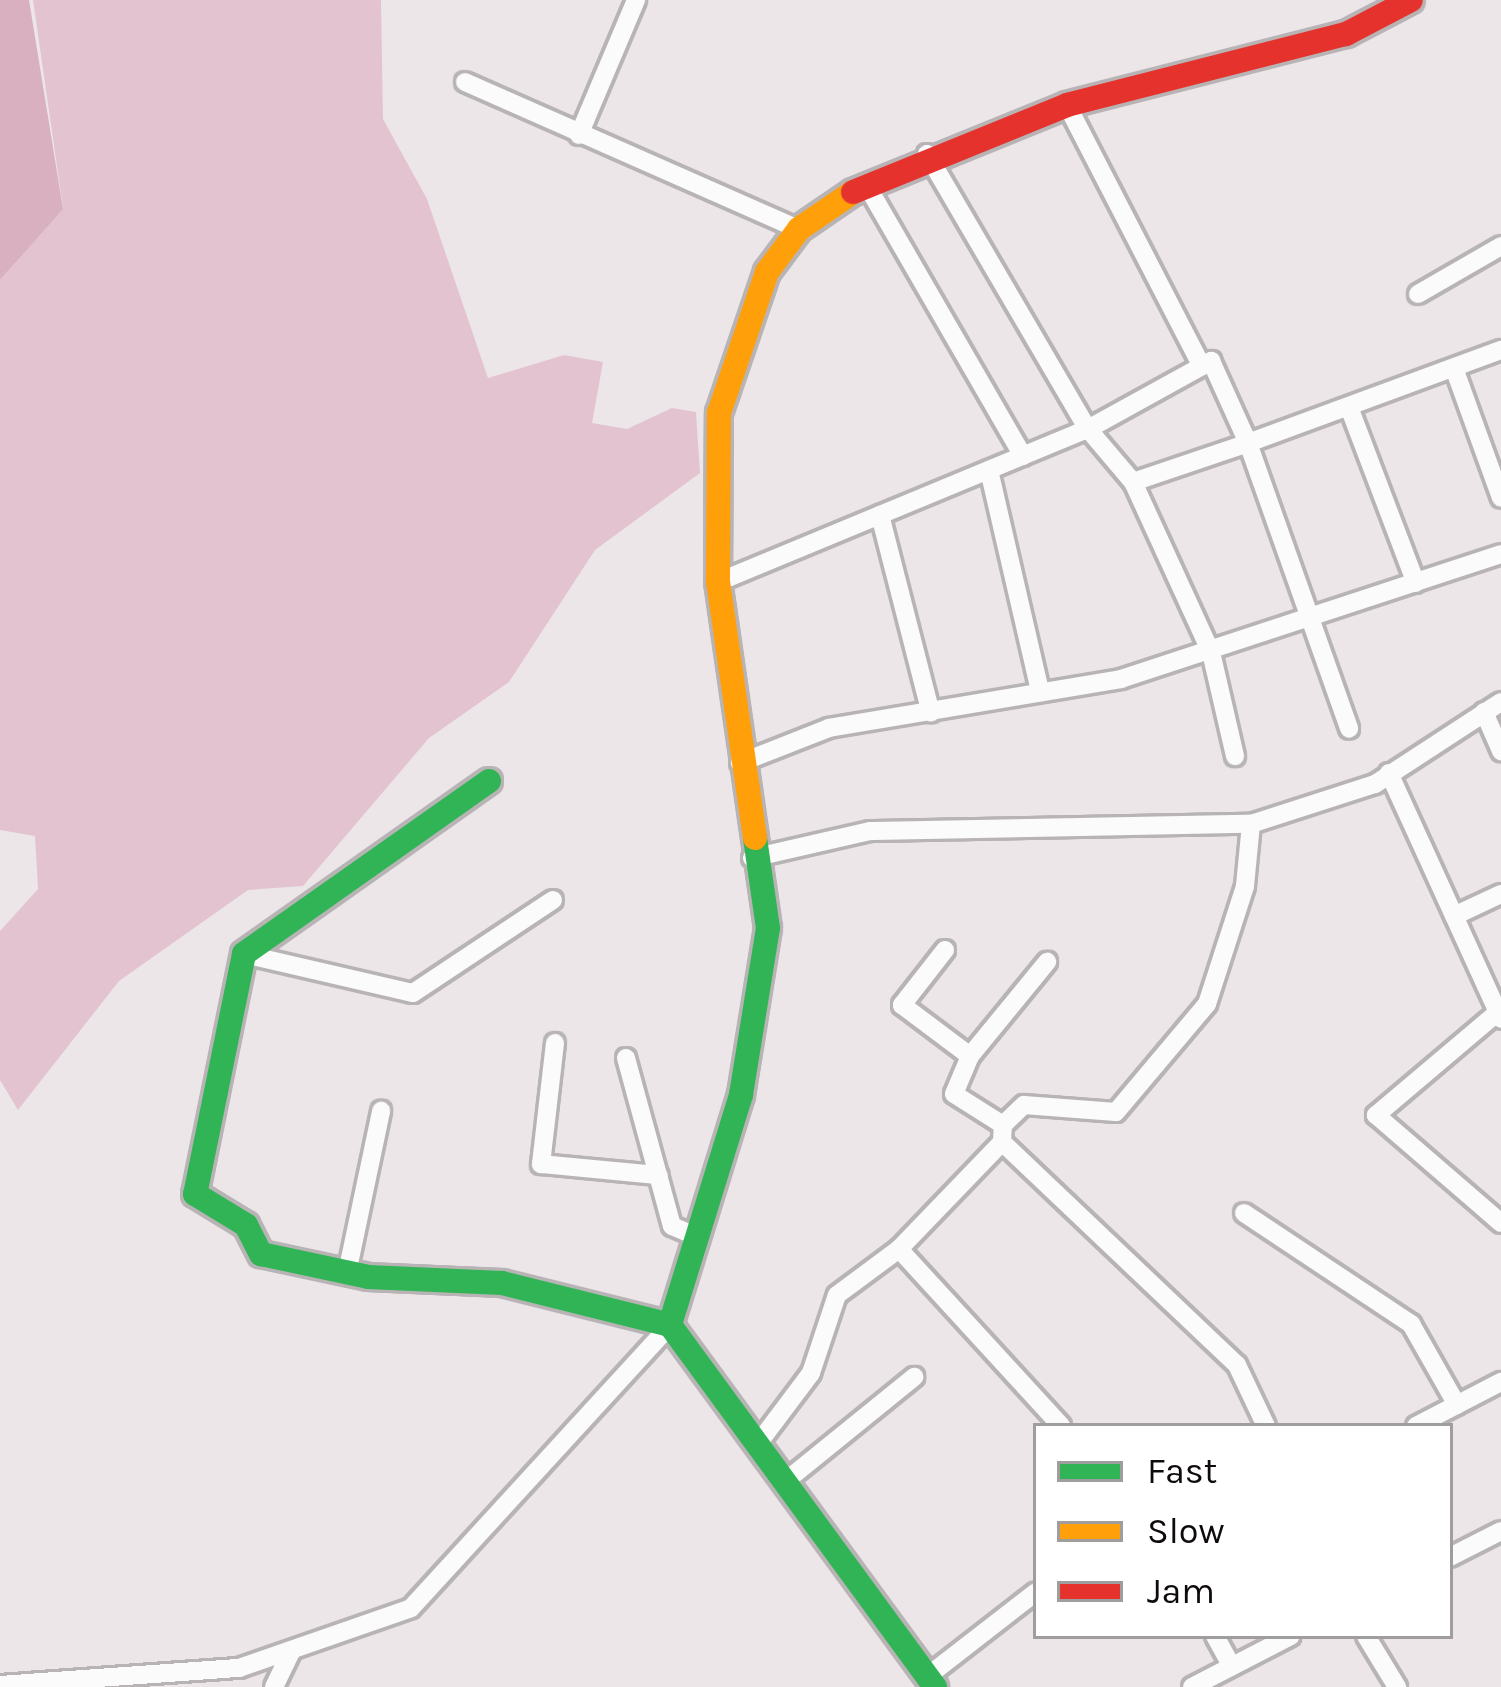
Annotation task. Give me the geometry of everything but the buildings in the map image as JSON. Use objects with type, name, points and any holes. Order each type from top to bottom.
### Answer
[{"type":"street","points":[[579,135],[636,0]]},
{"type":"street","points":[[0,1685],[239,1667],[358,1634],[442,1588],[670,1325],[691,1234],[759,1014],[768,928],[752,858],[718,582],[719,412],[766,272],[799,229],[866,184],[927,154],[1067,105],[1346,34],[1411,0]]},
{"type":"street","points":[[465,82],[799,229]]},
{"type":"street","points":[[1067,105],[1202,366]]},
{"type":"street","points":[[927,154],[1088,429],[1133,482],[1211,652],[1235,756]]},
{"type":"street","points":[[866,184],[1023,456]]},
{"type":"street","points":[[1418,294],[1501,246]]},
{"type":"street","points":[[1133,482],[1501,350]]},
{"type":"street","points":[[718,582],[1088,429],[1211,361],[1248,443],[1349,729]]},
{"type":"street","points":[[1454,368],[1501,499]]},
{"type":"street","points":[[1349,406],[1416,583]]},
{"type":"street","points":[[989,470],[1040,691]]},
{"type":"street","points":[[880,515],[931,712]]},
{"type":"street","points":[[740,764],[829,728],[1040,691],[1211,652],[1501,554]]},
{"type":"street","points":[[752,858],[870,830],[1251,824],[1313,810],[1389,773],[1492,707],[1501,751]]},
{"type":"street","points":[[1389,773],[1499,1016],[1376,1115],[1501,1222]]},
{"type":"street","points":[[489,782],[244,954],[195,1195],[246,1225],[261,1253],[347,1273],[502,1283],[670,1325],[932,1681],[1033,1595]]},
{"type":"street","points":[[757,1445],[811,1373],[837,1295],[899,1249],[1024,1105],[1116,1112],[1207,1004],[1245,886],[1251,824]]},
{"type":"street","points":[[1454,916],[1501,894]]},
{"type":"street","points":[[244,954],[413,993],[553,900]]},
{"type":"street","points":[[945,950],[902,1005],[970,1056]]},
{"type":"street","points":[[1047,962],[970,1056],[954,1094],[1002,1133],[1237,1365],[1265,1423]]},
{"type":"street","points":[[555,1043],[541,1164],[658,1175]]},
{"type":"street","points":[[626,1058],[672,1226],[691,1234]]},
{"type":"street","points":[[347,1273],[381,1112]]},
{"type":"street","points":[[1244,1213],[1411,1324],[1456,1405]]},
{"type":"street","points":[[899,1249],[1058,1423]]},
{"type":"street","points":[[787,1480],[914,1377]]},
{"type":"street","points":[[1422,1423],[1501,1382]]},
{"type":"street","points":[[1453,1555],[1501,1531]]},
{"type":"street","points":[[1216,1639],[1235,1687]]},
{"type":"street","points":[[1192,1687],[1285,1639]]},
{"type":"street","points":[[1368,1639],[1397,1687]]},
{"type":"street","points":[[274,1687],[292,1650]]},
{"type":"shaded area","points":[[0,0],[29,0],[63,209],[0,280]]},
{"type":"shaded area","points":[[33,0],[381,0],[383,119],[427,199],[488,378],[564,355],[603,362],[592,423],[627,429],[672,408],[696,412],[700,473],[595,550],[509,682],[429,738],[303,886],[248,890],[119,981],[18,1110],[0,1080],[0,931],[38,889],[35,836],[0,830],[0,280],[63,208]]},
{"type":"traffic: fast","points":[[489,781],[244,954],[195,1194],[246,1225],[261,1254],[368,1277],[502,1283],[670,1325]]},
{"type":"traffic: fast","points":[[755,838],[768,928],[741,1095],[670,1325],[935,1687]]},
{"type":"traffic: slow","points":[[755,838],[718,582],[719,413],[767,272],[799,229],[853,192]]},
{"type":"traffic: jam","points":[[853,192],[1067,105],[1346,34],[1411,0]]}]
